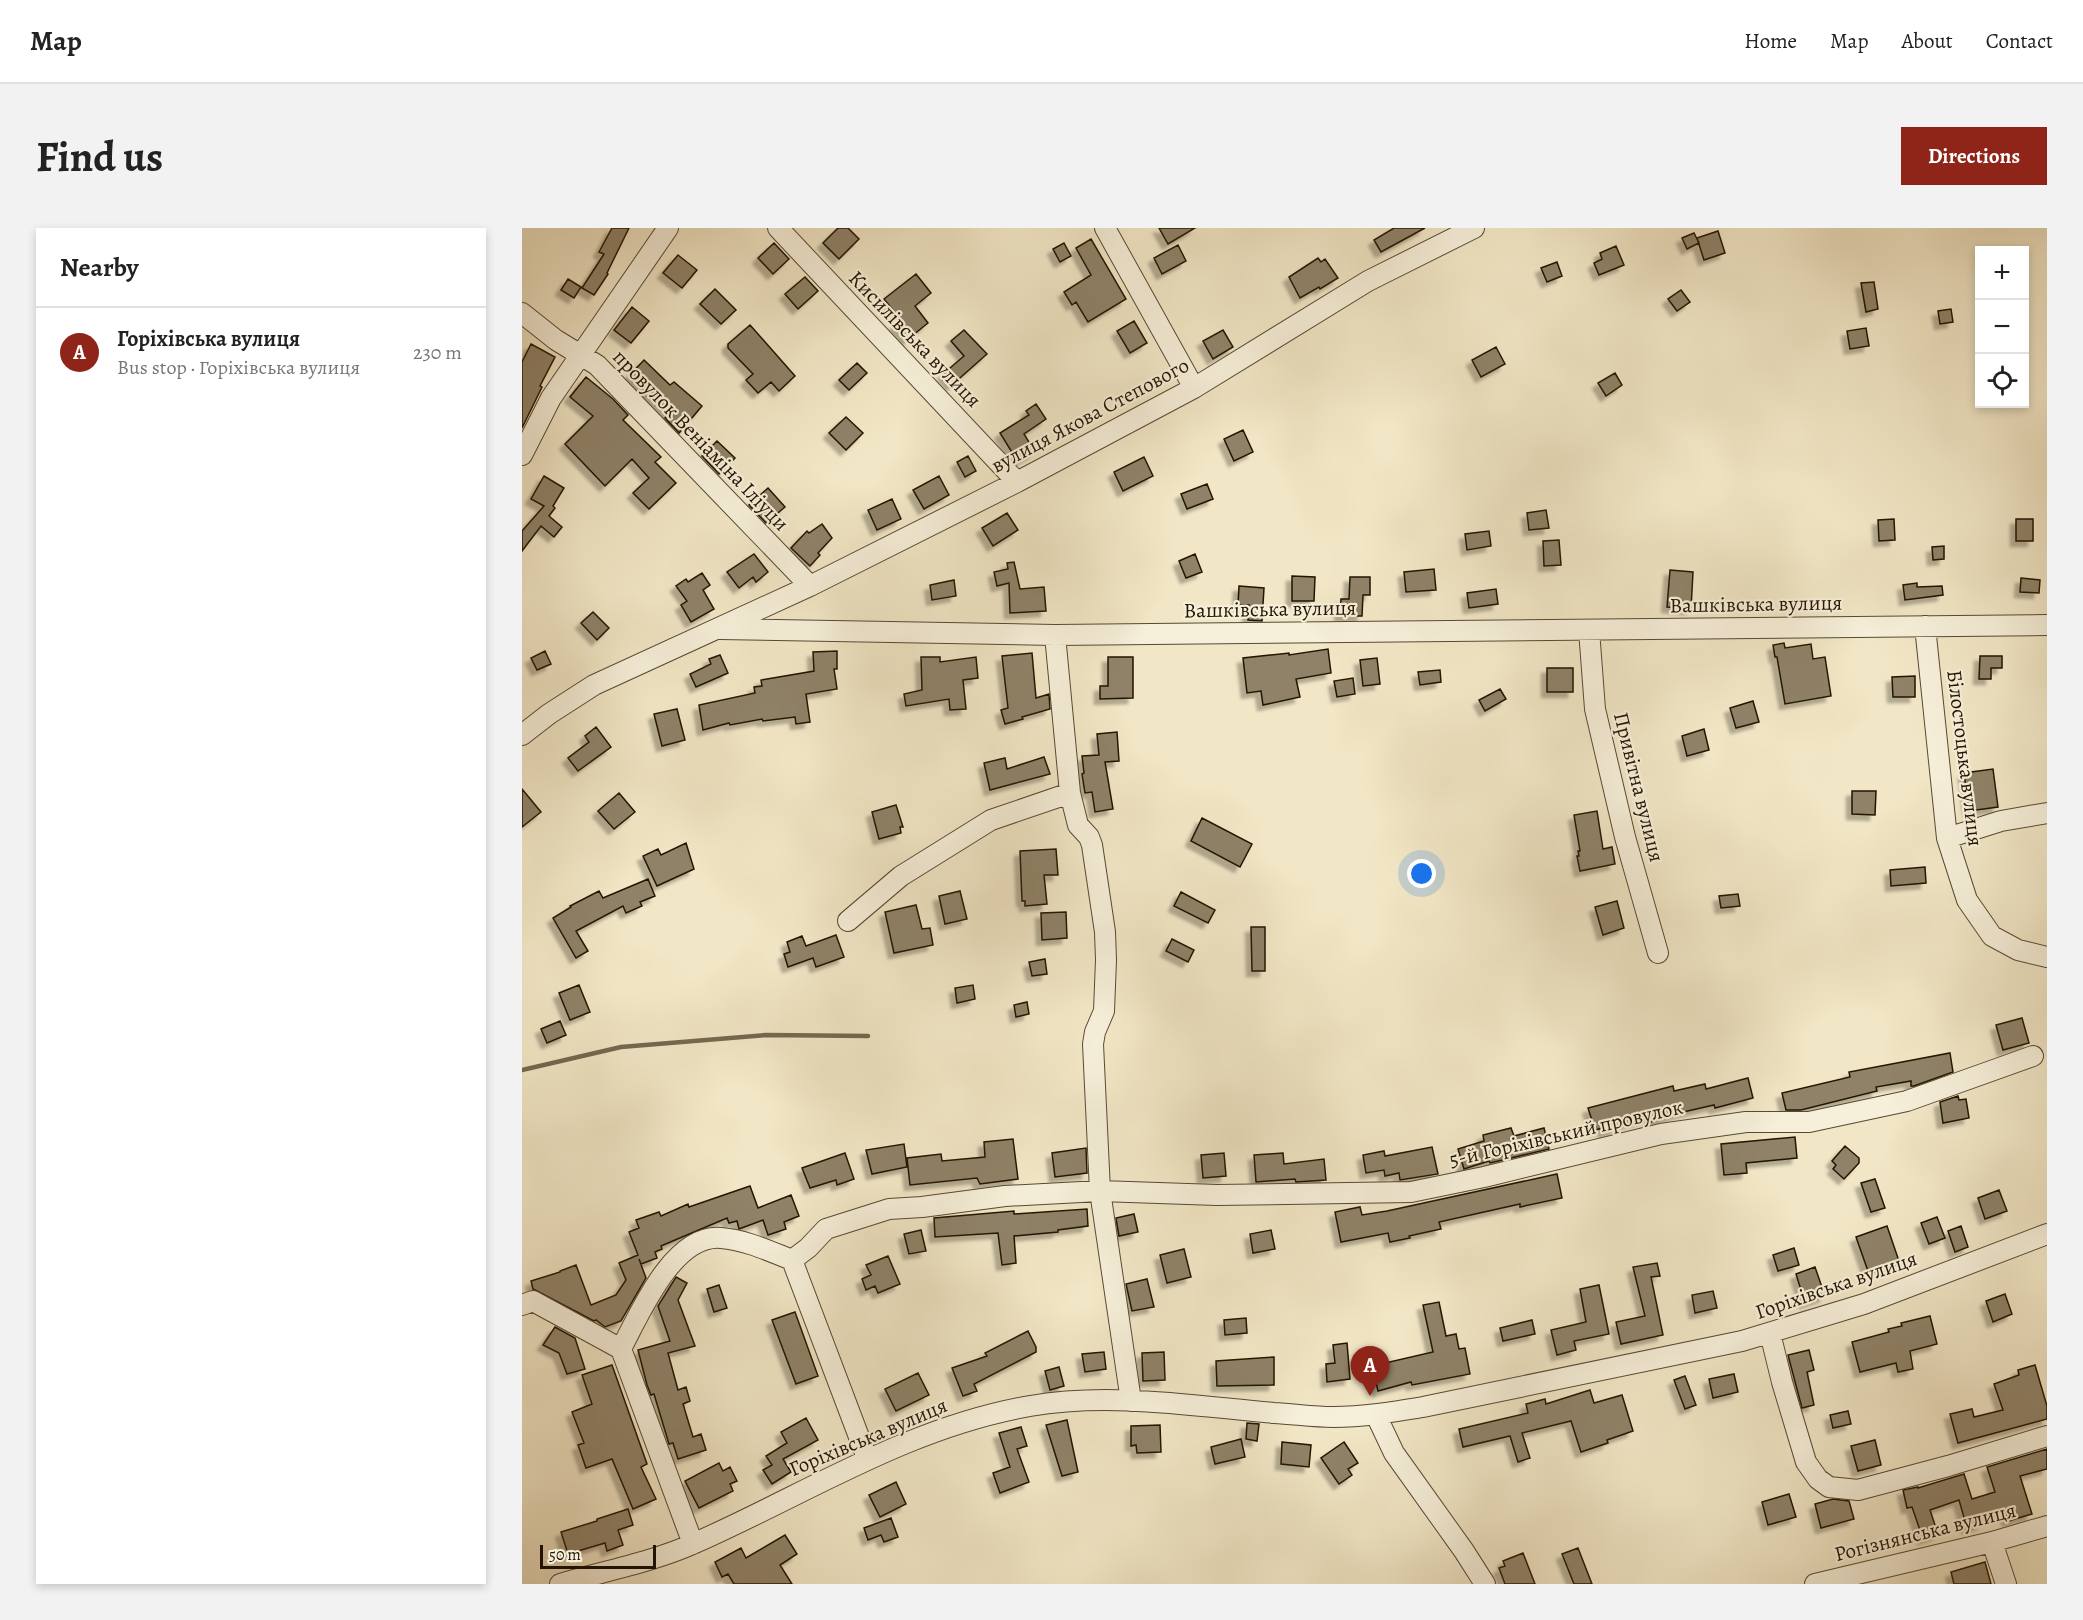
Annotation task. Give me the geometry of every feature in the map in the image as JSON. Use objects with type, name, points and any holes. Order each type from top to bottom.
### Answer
[{"type":"street","points":[[522,455],[551,398],[668,228]]},
{"type":"street","name":"Кисилівська вулиця","points":[[778,228],[1017,482]]},
{"type":"street","points":[[1105,228],[1194,388]]},
{"type":"street","name":"вулиця Якова Степового","points":[[720,629],[1017,482],[1194,388],[1368,281],[1474,228]]},
{"type":"street","name":"провулок Веніаміна Іліуци","points":[[522,313],[556,340],[597,365],[810,586]]},
{"type":"street","name":"Білостоцька вулиця","points":[[1924,626],[1947,838],[1967,900],[1992,936],[2018,950],[2047,957]]},
{"type":"street","name":"Вашківська вулиця","points":[[522,735],[549,714],[594,686],[720,629],[1055,635],[2047,626]]},
{"type":"street","name":"Привітна вулиця","points":[[1589,630],[1595,709],[1625,837],[1658,953]]},
{"type":"street","points":[[1055,635],[1070,793],[1078,825],[1089,837],[1092,845],[1105,932],[1104,1011],[1095,1032],[1093,1044],[1100,1191],[1131,1401]]},
{"type":"street","points":[[848,921],[901,876],[991,820],[1070,793]]},
{"type":"street","points":[[1947,838],[2001,821],[2047,813]]},
{"type":"street","name":"5-й Горіхівський провулок","points":[[792,1260],[808,1248],[826,1229],[889,1209],[1005,1196],[1100,1191],[1216,1195],[1411,1192],[1484,1177],[1661,1134],[1746,1122],[1809,1122],[1907,1101],[2033,1056]]},
{"type":"street","name":"Горіхівська вулиця","points":[[560,1584],[654,1558],[693,1544],[867,1458],[958,1423],[1029,1406],[1076,1401],[1131,1401],[1332,1417],[1376,1415],[1742,1341],[1864,1304],[2047,1234]]},
{"type":"street","points":[[621,1349],[668,1267],[682,1252],[695,1245],[720,1238],[750,1244],[792,1260],[867,1458]]},
{"type":"street","points":[[522,1305],[533,1301],[621,1349],[693,1544]]},
{"type":"street","points":[[1770,1333],[1806,1462],[1818,1479],[1829,1487],[1858,1490],[2047,1436]]},
{"type":"street","points":[[1376,1415],[1394,1453],[1485,1584]]},
{"type":"street","name":"Рогізнянська вулиця","points":[[1815,1584],[1992,1542],[2047,1526]]},
{"type":"street","points":[[1992,1542],[2006,1584]]},
{"type":"building","points":[[612,228],[629,228],[608,274],[594,295],[582,288],[604,254],[599,252]]},
{"type":"building","points":[[838,228],[848,228],[859,239],[839,259],[823,243]]},
{"type":"building","points":[[1159,228],[1195,228],[1168,244]]},
{"type":"building","points":[[1394,228],[1425,228],[1381,252],[1374,240]]},
{"type":"building","points":[[1718,231],[1725,253],[1704,260],[1697,238]]},
{"type":"building","points":[[1694,233],[1699,243],[1687,249],[1682,238]]},
{"type":"building","points":[[1091,239],[1126,299],[1088,322],[1076,302],[1072,305],[1064,292],[1091,275],[1076,248]]},
{"type":"building","points":[[774,243],[789,259],[773,274],[758,258]]},
{"type":"building","points":[[1064,243],[1071,256],[1060,262],[1053,249]]},
{"type":"building","points":[[1178,245],[1186,261],[1162,274],[1154,258]]},
{"type":"building","points":[[1616,246],[1624,265],[1599,275],[1594,263],[1602,259],[1600,253]]},
{"type":"building","points":[[678,255],[697,270],[682,288],[663,273]]},
{"type":"building","points":[[1318,258],[1321,262],[1325,259],[1338,278],[1300,298],[1289,277]]},
{"type":"building","points":[[1557,262],[1562,276],[1547,282],[1541,268]]},
{"type":"building","points":[[916,274],[931,293],[915,306],[928,323],[907,340],[895,325],[901,320],[884,299]]},
{"type":"building","points":[[805,277],[818,291],[798,309],[785,294]]},
{"type":"building","points":[[568,279],[581,287],[574,298],[561,290]]},
{"type":"building","points":[[1874,282],[1878,309],[1866,312],[1861,283]]},
{"type":"building","points":[[715,289],[736,310],[721,324],[700,304]]},
{"type":"building","points":[[1681,290],[1690,302],[1677,311],[1668,299]]},
{"type":"building","points":[[632,307],[649,321],[631,343],[614,330]]},
{"type":"building","points":[[1951,309],[1953,322],[1940,324],[1938,311]]},
{"type":"building","points":[[1134,321],[1147,343],[1130,353],[1117,331]]},
{"type":"building","points":[[750,325],[795,376],[779,391],[771,382],[758,393],[746,380],[753,374],[728,348],[728,344]]},
{"type":"building","points":[[1866,328],[1869,346],[1850,349],[1847,331]]},
{"type":"building","points":[[964,330],[987,354],[952,385],[943,374],[964,356],[951,341]]},
{"type":"building","points":[[1223,330],[1233,347],[1213,359],[1203,341]]},
{"type":"building","points":[[531,344],[555,357],[522,428],[522,362]]},
{"type":"building","points":[[1496,347],[1505,364],[1481,377],[1472,360]]},
{"type":"building","points":[[644,360],[670,385],[674,382],[702,406],[679,433],[665,418],[668,414],[630,375]]},
{"type":"building","points":[[857,363],[867,373],[849,390],[839,380]]},
{"type":"building","points":[[1615,373],[1622,385],[1606,396],[1598,383]]},
{"type":"building","points":[[586,377],[613,399],[628,415],[623,420],[661,457],[655,462],[676,483],[649,509],[633,493],[649,478],[632,459],[605,486],[565,444],[593,416],[570,397]]},
{"type":"building","points":[[1036,404],[1046,419],[1024,434],[1035,452],[1018,462],[1000,433],[1029,415],[1026,411]]},
{"type":"building","points":[[846,417],[863,433],[846,450],[829,433]]},
{"type":"building","points":[[1243,430],[1253,452],[1234,461],[1224,439]]},
{"type":"building","points":[[717,441],[735,458],[719,474],[702,456]]},
{"type":"building","points":[[968,456],[976,471],[965,477],[957,462]]},
{"type":"building","points":[[1144,457],[1153,476],[1123,491],[1114,472]]},
{"type":"building","points":[[544,476],[564,488],[549,516],[562,527],[554,537],[541,526],[522,551],[522,531],[544,506],[531,499]]},
{"type":"building","points":[[939,476],[949,495],[924,509],[913,490]]},
{"type":"building","points":[[1207,484],[1213,499],[1187,509],[1181,494]]},
{"type":"building","points":[[768,488],[785,507],[766,523],[749,505]]},
{"type":"building","points":[[892,499],[901,519],[877,530],[868,510]]},
{"type":"building","points":[[1546,510],[1549,528],[1529,530],[1527,513]]},
{"type":"building","points":[[1007,513],[1018,530],[993,546],[982,528]]},
{"type":"building","points":[[1894,519],[1895,540],[1879,541],[1878,520]]},
{"type":"building","points":[[2016,519],[2033,519],[2033,541],[2016,541]]},
{"type":"building","points":[[822,524],[832,538],[810,566],[791,548],[807,531],[809,533]]},
{"type":"building","points":[[1489,531],[1491,546],[1467,550],[1465,534]]},
{"type":"building","points":[[1559,540],[1561,565],[1544,566],[1543,541]]},
{"type":"building","points":[[1944,546],[1944,559],[1933,560],[1932,547]]},
{"type":"building","points":[[754,554],[768,572],[756,582],[753,577],[739,588],[727,572]]},
{"type":"building","points":[[1195,554],[1202,572],[1186,578],[1179,561]]},
{"type":"building","points":[[1014,562],[1020,589],[1044,587],[1046,611],[1010,613],[1009,583],[997,586],[994,572],[1008,569],[1007,563]]},
{"type":"building","points":[[1434,569],[1436,590],[1406,592],[1404,572]]},
{"type":"building","points":[[1670,570],[1693,572],[1691,609],[1667,607]]},
{"type":"building","points":[[702,573],[710,585],[703,590],[714,609],[691,622],[681,605],[687,601],[676,586]]},
{"type":"building","points":[[1292,576],[1315,577],[1314,601],[1292,601]]},
{"type":"building","points":[[1350,577],[1370,577],[1370,595],[1363,595],[1362,616],[1340,616],[1341,599],[1349,599]]},
{"type":"building","points":[[2021,578],[2040,580],[2039,593],[2020,592]]},
{"type":"building","points":[[954,580],[956,596],[932,600],[930,585]]},
{"type":"building","points":[[1917,583],[1917,587],[1942,586],[1943,595],[1905,600],[1903,585]]},
{"type":"building","points":[[1239,586],[1264,588],[1262,621],[1248,620],[1249,605],[1238,605]]},
{"type":"building","points":[[1496,589],[1498,604],[1469,608],[1467,593]]},
{"type":"building","points":[[593,612],[609,628],[597,640],[581,623]]},
{"type":"building","points":[[1784,643],[1785,648],[1811,644],[1813,659],[1825,657],[1831,696],[1785,704],[1773,645]]},
{"type":"building","points":[[1328,649],[1331,673],[1296,679],[1300,697],[1263,705],[1261,691],[1247,693],[1243,658],[1289,653],[1289,655]]},
{"type":"building","points":[[545,651],[551,664],[537,670],[531,658]]},
{"type":"building","points":[[837,651],[837,669],[834,669],[837,689],[806,694],[810,722],[796,724],[795,717],[763,721],[762,719],[730,725],[729,723],[703,730],[699,705],[755,693],[754,687],[762,686],[761,680],[814,671],[813,652]]},
{"type":"building","points":[[1032,653],[1036,698],[1049,694],[1050,709],[1005,724],[1001,710],[1008,708],[1002,656]]},
{"type":"building","points":[[720,655],[728,673],[696,687],[690,674],[711,664],[709,659]]},
{"type":"building","points":[[1980,656],[2002,656],[2002,668],[1991,668],[1991,679],[1979,679]]},
{"type":"building","points":[[921,657],[940,657],[940,662],[976,657],[978,678],[963,680],[966,709],[950,710],[949,699],[906,706],[904,694],[922,690]]},
{"type":"building","points":[[1108,657],[1133,657],[1133,698],[1100,699],[1100,686],[1108,686]]},
{"type":"building","points":[[1377,658],[1380,684],[1363,686],[1360,660]]},
{"type":"building","points":[[1547,668],[1573,668],[1573,692],[1547,692]]},
{"type":"building","points":[[1440,670],[1441,682],[1420,685],[1418,672]]},
{"type":"building","points":[[1915,676],[1915,697],[1893,697],[1892,677]]},
{"type":"building","points":[[1353,678],[1355,694],[1337,697],[1334,681]]},
{"type":"building","points":[[1500,689],[1506,699],[1485,711],[1479,700]]},
{"type":"building","points":[[1753,701],[1759,722],[1736,728],[1730,708]]},
{"type":"building","points":[[677,709],[685,740],[662,746],[654,714]]},
{"type":"building","points":[[596,727],[611,747],[578,771],[568,758],[589,742],[585,736]]},
{"type":"building","points":[[1704,729],[1709,750],[1687,756],[1682,736]]},
{"type":"building","points":[[1117,732],[1119,761],[1105,762],[1113,809],[1095,812],[1092,792],[1085,793],[1082,756],[1099,755],[1097,734]]},
{"type":"building","points":[[1044,757],[1050,774],[990,790],[984,763],[1005,758],[1007,769]]},
{"type":"building","points":[[1993,769],[1998,807],[1969,811],[1964,773]]},
{"type":"building","points":[[522,789],[541,812],[522,827]]},
{"type":"building","points":[[1852,791],[1876,791],[1875,815],[1852,814]]},
{"type":"building","points":[[619,793],[635,812],[614,829],[598,811]]},
{"type":"building","points":[[896,805],[903,827],[900,827],[901,833],[879,839],[872,812]]},
{"type":"building","points":[[1597,811],[1603,849],[1612,847],[1615,864],[1580,871],[1577,856],[1580,851],[1574,815]]},
{"type":"building","points":[[1202,818],[1252,844],[1240,867],[1191,841]]},
{"type":"building","points":[[686,843],[694,869],[657,886],[643,856],[658,849],[661,855]]},
{"type":"building","points":[[1056,849],[1058,875],[1044,875],[1047,904],[1025,906],[1025,901],[1022,901],[1020,851]]},
{"type":"building","points":[[1925,867],[1926,883],[1891,886],[1890,870]]},
{"type":"building","points":[[648,879],[655,896],[640,902],[642,906],[626,913],[623,906],[576,931],[588,951],[576,958],[553,918],[599,891],[603,898]]},
{"type":"building","points":[[960,891],[967,919],[945,924],[939,896]]},
{"type":"building","points":[[1181,892],[1215,910],[1208,923],[1174,906]]},
{"type":"building","points":[[1738,894],[1740,906],[1721,908],[1719,896]]},
{"type":"building","points":[[1617,901],[1624,928],[1603,935],[1595,907]]},
{"type":"building","points":[[916,905],[922,929],[930,928],[933,945],[894,953],[885,912]]},
{"type":"building","points":[[1066,912],[1067,938],[1042,940],[1041,913]]},
{"type":"building","points":[[1251,927],[1265,927],[1265,971],[1252,971]]},
{"type":"building","points":[[836,935],[844,957],[816,967],[813,958],[788,967],[784,954],[790,952],[787,942],[802,936],[806,946]]},
{"type":"building","points":[[1172,939],[1194,950],[1188,962],[1166,951]]},
{"type":"building","points":[[1045,959],[1047,974],[1032,976],[1029,962]]},
{"type":"building","points":[[579,985],[590,1012],[570,1020],[559,993]]},
{"type":"building","points":[[973,985],[975,999],[957,1003],[955,988]]},
{"type":"building","points":[[1027,1002],[1029,1014],[1016,1017],[1014,1005]]},
{"type":"building","points":[[2022,1018],[2029,1043],[2003,1050],[1996,1025]]},
{"type":"building","points":[[560,1021],[566,1035],[547,1043],[541,1029]]},
{"type":"building","points":[[1950,1053],[1953,1072],[1914,1086],[1911,1086],[1911,1081],[1876,1087],[1877,1091],[1801,1110],[1786,1110],[1782,1093],[1850,1077],[1849,1072]]},
{"type":"building","points":[[1748,1078],[1753,1098],[1715,1108],[1714,1105],[1679,1113],[1651,1122],[1650,1117],[1615,1126],[1616,1129],[1604,1132],[1603,1128],[1595,1130],[1588,1108],[1673,1086],[1674,1091],[1705,1084],[1706,1089]]},
{"type":"building","points":[[1958,1096],[1959,1100],[1966,1099],[1969,1118],[1943,1123],[1940,1102]]},
{"type":"building","points":[[1511,1128],[1514,1136],[1544,1128],[1549,1149],[1490,1163],[1489,1161],[1464,1169],[1458,1149],[1484,1141],[1483,1135]]},
{"type":"building","points":[[1795,1137],[1797,1158],[1746,1163],[1747,1173],[1724,1175],[1721,1144]]},
{"type":"building","points":[[1013,1139],[1018,1179],[980,1184],[977,1178],[910,1185],[907,1158],[941,1154],[942,1161],[985,1157],[984,1142]]},
{"type":"building","points":[[904,1144],[907,1167],[872,1174],[866,1150]]},
{"type":"building","points":[[1845,1146],[1859,1158],[1859,1163],[1844,1179],[1833,1169],[1836,1165],[1832,1161]]},
{"type":"building","points":[[1432,1147],[1438,1174],[1400,1180],[1399,1173],[1385,1176],[1384,1170],[1366,1173],[1363,1155],[1384,1151],[1385,1156]]},
{"type":"building","points":[[1086,1148],[1087,1173],[1055,1177],[1052,1153]]},
{"type":"building","points":[[845,1153],[854,1179],[837,1185],[836,1180],[810,1188],[802,1168]]},
{"type":"building","points":[[1224,1153],[1226,1176],[1203,1178],[1201,1155]]},
{"type":"building","points":[[1283,1153],[1284,1164],[1324,1159],[1326,1180],[1296,1182],[1295,1179],[1256,1182],[1254,1155]]},
{"type":"building","points":[[1557,1174],[1562,1198],[1520,1207],[1520,1204],[1439,1222],[1441,1229],[1390,1242],[1388,1233],[1341,1242],[1335,1212],[1360,1207],[1362,1215],[1387,1211]]},
{"type":"building","points":[[1875,1179],[1885,1208],[1871,1212],[1861,1183]]},
{"type":"building","points":[[750,1186],[758,1208],[791,1195],[799,1216],[784,1222],[786,1229],[768,1235],[763,1220],[739,1229],[737,1221],[729,1223],[727,1218],[661,1246],[662,1249],[655,1252],[657,1258],[641,1264],[639,1259],[646,1278],[621,1321],[605,1327],[596,1320],[533,1289],[531,1281],[576,1265],[591,1305],[616,1295],[626,1280],[619,1263],[638,1255],[629,1232],[639,1228],[636,1220],[659,1212],[661,1216],[688,1204],[689,1207]]},
{"type":"building","points":[[1999,1190],[2007,1211],[1985,1219],[1978,1198]]},
{"type":"building","points":[[1087,1209],[1088,1226],[1058,1230],[1058,1232],[1014,1236],[1016,1263],[1002,1265],[998,1233],[935,1237],[934,1218],[1014,1211],[1014,1214]]},
{"type":"building","points":[[1134,1214],[1138,1232],[1119,1236],[1116,1218]]},
{"type":"building","points":[[1937,1217],[1945,1238],[1929,1244],[1921,1223]]},
{"type":"building","points":[[1887,1226],[1900,1264],[1869,1274],[1856,1237]]},
{"type":"building","points":[[1961,1226],[1968,1247],[1955,1252],[1948,1231]]},
{"type":"building","points":[[921,1230],[926,1251],[909,1254],[904,1234]]},
{"type":"building","points":[[1271,1230],[1275,1249],[1253,1253],[1250,1234]]},
{"type":"building","points":[[1794,1248],[1799,1265],[1778,1271],[1773,1255]]},
{"type":"building","points":[[1184,1249],[1191,1277],[1167,1283],[1160,1255]]},
{"type":"building","points":[[888,1256],[900,1284],[878,1293],[875,1286],[866,1290],[862,1279],[871,1275],[866,1265]]},
{"type":"building","points":[[1657,1263],[1660,1276],[1651,1277],[1663,1335],[1621,1344],[1616,1322],[1645,1316],[1633,1267]]},
{"type":"building","points":[[1815,1267],[1825,1296],[1805,1303],[1796,1274]]},
{"type":"building","points":[[676,1277],[687,1283],[678,1300],[695,1346],[668,1353],[678,1390],[686,1387],[690,1401],[683,1404],[693,1437],[701,1434],[706,1450],[678,1459],[673,1443],[669,1444],[654,1394],[651,1395],[647,1385],[638,1350],[670,1341],[658,1306]]},
{"type":"building","points":[[1147,1279],[1154,1307],[1132,1311],[1126,1284]]},
{"type":"building","points":[[719,1285],[727,1308],[714,1312],[707,1289]]},
{"type":"building","points":[[1599,1285],[1609,1334],[1574,1341],[1576,1350],[1557,1355],[1551,1330],[1586,1322],[1580,1289]]},
{"type":"building","points":[[1713,1291],[1717,1308],[1695,1313],[1692,1295]]},
{"type":"building","points":[[2005,1294],[2012,1314],[1993,1322],[1986,1301]]},
{"type":"building","points":[[1439,1302],[1446,1336],[1456,1334],[1459,1349],[1465,1348],[1470,1374],[1412,1385],[1411,1382],[1378,1391],[1372,1366],[1433,1352],[1423,1305]]},
{"type":"building","points":[[795,1312],[818,1376],[796,1384],[772,1320]]},
{"type":"building","points":[[1930,1316],[1937,1344],[1910,1351],[1913,1369],[1898,1372],[1896,1363],[1860,1372],[1852,1342],[1889,1332],[1888,1329],[1902,1326],[1901,1323]]},
{"type":"building","points":[[1246,1318],[1247,1333],[1225,1335],[1224,1320]]},
{"type":"building","points":[[1532,1320],[1535,1334],[1503,1341],[1500,1328]]},
{"type":"building","points":[[555,1327],[575,1338],[585,1369],[567,1374],[559,1353],[543,1345]]},
{"type":"building","points":[[1028,1331],[1036,1352],[974,1384],[977,1391],[963,1396],[952,1368],[987,1356],[985,1353]]},
{"type":"building","points":[[1347,1343],[1350,1379],[1327,1382],[1326,1364],[1335,1363],[1333,1345]]},
{"type":"building","points":[[1809,1350],[1814,1370],[1807,1372],[1814,1405],[1802,1408],[1788,1355]]},
{"type":"building","points":[[1104,1352],[1106,1369],[1085,1372],[1082,1354]]},
{"type":"building","points":[[1164,1352],[1165,1380],[1143,1381],[1142,1353]]},
{"type":"building","points":[[1274,1357],[1274,1385],[1217,1386],[1216,1361]]},
{"type":"building","points":[[612,1365],[647,1464],[641,1467],[656,1499],[633,1509],[612,1459],[586,1468],[578,1445],[584,1443],[572,1412],[592,1404],[582,1375]]},
{"type":"building","points":[[2035,1365],[2047,1406],[2047,1419],[1958,1443],[1950,1414],[1972,1409],[1974,1417],[2003,1410],[1994,1384],[2019,1375],[2018,1370]]},
{"type":"building","points":[[1059,1367],[1064,1386],[1050,1390],[1045,1371]]},
{"type":"building","points":[[918,1373],[929,1395],[896,1411],[885,1389]]},
{"type":"building","points":[[1734,1374],[1738,1392],[1713,1398],[1709,1379]]},
{"type":"building","points":[[1685,1376],[1696,1405],[1685,1409],[1674,1380]]},
{"type":"building","points":[[1590,1390],[1594,1403],[1622,1395],[1633,1431],[1581,1452],[1571,1421],[1522,1433],[1530,1458],[1518,1462],[1510,1436],[1463,1447],[1459,1429],[1528,1413],[1526,1404],[1545,1399],[1546,1404]]},
{"type":"building","points":[[1848,1411],[1851,1424],[1833,1428],[1830,1415]]},
{"type":"building","points":[[806,1418],[818,1440],[783,1459],[791,1472],[772,1484],[763,1470],[772,1465],[766,1456],[787,1443],[781,1432]]},
{"type":"building","points":[[1067,1420],[1078,1472],[1062,1476],[1046,1425]]},
{"type":"building","points":[[1247,1423],[1259,1424],[1257,1441],[1246,1439]]},
{"type":"building","points":[[1160,1425],[1161,1452],[1137,1453],[1136,1445],[1131,1446],[1131,1426]]},
{"type":"building","points":[[1021,1427],[1027,1446],[1017,1449],[1029,1482],[1000,1493],[993,1473],[1010,1467],[999,1433]]},
{"type":"building","points":[[1241,1439],[1245,1457],[1215,1464],[1211,1447]]},
{"type":"building","points":[[1875,1440],[1881,1465],[1858,1471],[1851,1446]]},
{"type":"building","points":[[1282,1442],[1311,1445],[1309,1467],[1281,1464]]},
{"type":"building","points":[[1344,1442],[1358,1463],[1348,1469],[1352,1475],[1339,1484],[1321,1458]]},
{"type":"building","points":[[2047,1449],[2047,1469],[2020,1476],[2032,1514],[2008,1521],[2004,1509],[1979,1517],[1982,1524],[1967,1528],[1959,1500],[1930,1510],[1938,1534],[1923,1539],[1912,1507],[1907,1508],[1903,1490],[1918,1488],[1964,1474],[1972,1499],[1995,1492],[1987,1467]]},
{"type":"building","points":[[719,1463],[723,1471],[730,1467],[737,1481],[730,1484],[733,1491],[699,1508],[685,1481]]},
{"type":"building","points":[[896,1482],[906,1504],[880,1517],[869,1495]]},
{"type":"building","points":[[1789,1494],[1796,1517],[1768,1525],[1762,1502]]},
{"type":"building","points":[[1833,1499],[1849,1501],[1854,1519],[1821,1528],[1815,1504]]},
{"type":"building","points":[[628,1509],[633,1525],[618,1530],[623,1545],[607,1551],[605,1543],[568,1554],[561,1532]]},
{"type":"building","points":[[891,1518],[898,1537],[884,1542],[881,1535],[868,1540],[864,1528]]},
{"type":"building","points":[[785,1535],[797,1554],[780,1565],[792,1584],[734,1584],[728,1574],[722,1577],[715,1562],[741,1548],[746,1558]]},
{"type":"building","points":[[1578,1548],[1592,1584],[1574,1584],[1562,1554]]},
{"type":"building","points":[[1523,1553],[1535,1584],[1505,1584],[1499,1568],[1505,1566],[1503,1561]]},
{"type":"building","points":[[1985,1562],[1991,1584],[1954,1584],[1951,1572]]},
{"type":"waterway","points":[[522,1070],[621,1047],[766,1035],[868,1036]]},
{"type":"place","name":"Горіхівська вулиця","points":[[1370,1396]]}]
